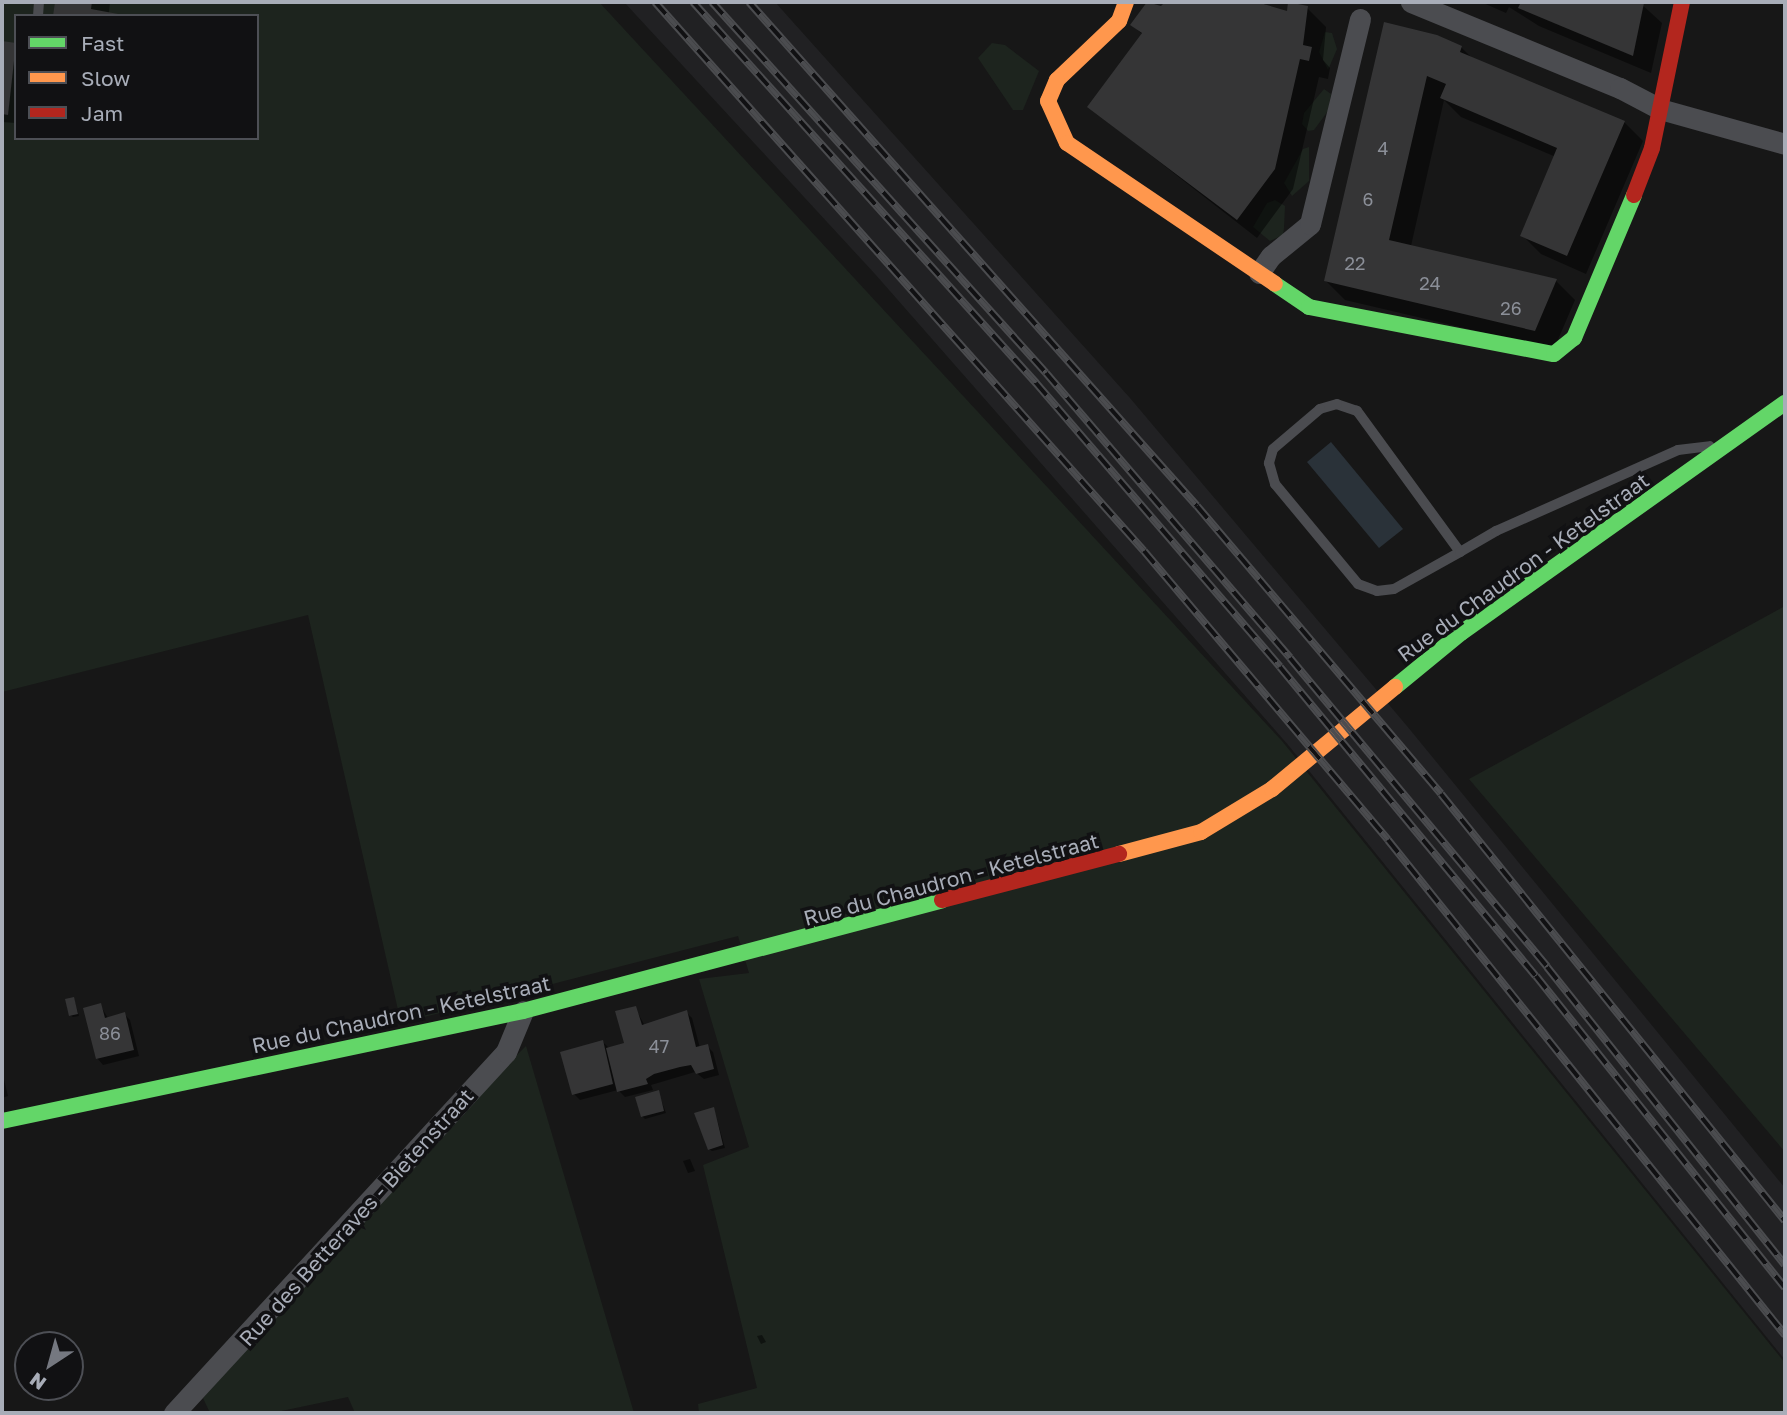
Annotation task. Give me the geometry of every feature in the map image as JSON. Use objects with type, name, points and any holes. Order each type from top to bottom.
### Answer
[{"type":"street","points":[[1126,2],[1119,22],[1057,80],[1048,101],[1052,115],[1067,143],[1309,306],[1337,315],[1554,354],[1574,338],[1580,326],[1653,148],[1682,2]]},
{"type":"street","points":[[1410,2],[1620,88],[1661,109],[1785,145]]},
{"type":"street","points":[[1258,273],[1271,256],[1310,224],[1360,19]]},
{"type":"street","name":"Rue du Chaudron - Ketelstraat","points":[[2,1121],[523,1011],[1165,845],[1234,816],[1272,789],[1461,633],[1733,443],[1785,403]]},
{"type":"street","name":"Rue des Betteraves - Bietenstraat","points":[[174,1413],[506,1052],[523,1011]]},
{"type":"lane","points":[[1460,552],[1357,411],[1337,404],[1320,409],[1273,449],[1269,463],[1275,484],[1358,584],[1377,591],[1394,589],[1460,552],[1678,450],[1733,443]]},
{"type":"shaded area","points":[[2,2],[599,2],[1282,741],[1785,1363],[1785,1413],[699,1413],[698,1404],[757,1388],[703,1165],[749,1147],[699,979],[749,973],[738,936],[401,1023],[308,615],[2,692]]},
{"type":"shaded area","points":[[624,2],[775,2],[1130,398],[1407,726],[1785,1188],[1785,1360],[1289,746],[875,274]]},
{"type":"shaded area","points":[[1325,32],[1332,33],[1337,49],[1328,70],[1319,52]]},
{"type":"shaded area","points":[[992,43],[1005,45],[1039,71],[1023,110],[1013,110],[978,58]]},
{"type":"shaded area","points":[[1324,89],[1331,94],[1328,111],[1314,130],[1308,131],[1302,124],[1304,113]]},
{"type":"shaded area","points":[[1309,147],[1309,181],[1292,196],[1284,183],[1303,149]]},
{"type":"shaded area","points":[[1275,200],[1285,206],[1284,228],[1283,235],[1270,241],[1253,227],[1267,203]]},
{"type":"shaded area","points":[[1331,442],[1403,529],[1379,548],[1307,462]]},
{"type":"shaded area","points":[[1785,606],[1785,1152],[1469,779]]},
{"type":"shaded area","points":[[526,1046],[634,1413],[355,1413],[348,1397],[272,1413],[210,1413],[203,1398],[451,1121]]},
{"type":"building","points":[[55,2],[92,2],[91,9],[118,14],[53,14]]},
{"type":"building","points":[[1147,2],[1161,6],[1165,2],[1257,2],[1287,11],[1288,2],[1308,6],[1303,45],[1312,47],[1309,61],[1300,59],[1275,169],[1237,220],[1087,107],[1142,33],[1130,25]]},
{"type":"building","points":[[1521,2],[1644,3],[1633,56],[1518,8]]},
{"type":"building","points":[[1384,22],[1437,35],[1462,46],[1460,52],[1625,121],[1567,256],[1520,236],[1557,148],[1440,98],[1446,84],[1427,76],[1389,240],[1557,279],[1535,331],[1324,281]]},
{"type":"building","points":[[2,41],[14,43],[14,61],[8,115],[2,114]]},
{"type":"building","points":[[74,997],[78,1014],[69,1016],[65,999]]},
{"type":"building","points":[[101,1003],[105,1018],[125,1012],[134,1050],[96,1059],[83,1008]]},
{"type":"building","points":[[636,1006],[642,1025],[687,1010],[696,1047],[708,1044],[714,1069],[696,1074],[691,1065],[680,1067],[654,1074],[646,1079],[648,1084],[617,1092],[606,1048],[624,1043],[615,1011]]},
{"type":"building","points":[[603,1040],[613,1084],[572,1095],[560,1052]]},
{"type":"building","points":[[659,1090],[664,1111],[641,1117],[635,1097]]},
{"type":"building","points":[[714,1107],[723,1145],[708,1150],[694,1113]]},
{"type":"railway","points":[[655,2],[1144,551],[1388,840],[1785,1335]]},
{"type":"railway","points":[[693,2],[1036,383],[1280,667],[1536,976],[1785,1288]]},
{"type":"railway","points":[[712,2],[1046,373],[1290,658],[1547,967],[1785,1265]]},
{"type":"railway","points":[[749,2],[1197,506],[1441,794],[1785,1221]]},
{"type":"traffic: fast","points":[[1275,284],[1309,307],[1554,354],[1574,338],[1634,195]]},
{"type":"traffic: fast","points":[[1395,687],[1461,633],[1785,403]]},
{"type":"traffic: fast","points":[[2,1121],[523,1011],[942,900]]},
{"type":"traffic: slow","points":[[1126,2],[1119,21],[1057,80],[1048,101],[1067,143],[1275,284]]},
{"type":"traffic: slow","points":[[1119,854],[1201,832],[1272,789],[1395,687]]},
{"type":"traffic: jam","points":[[1634,195],[1652,148],[1682,2]]},
{"type":"traffic: jam","points":[[942,900],[1119,854]]}]
